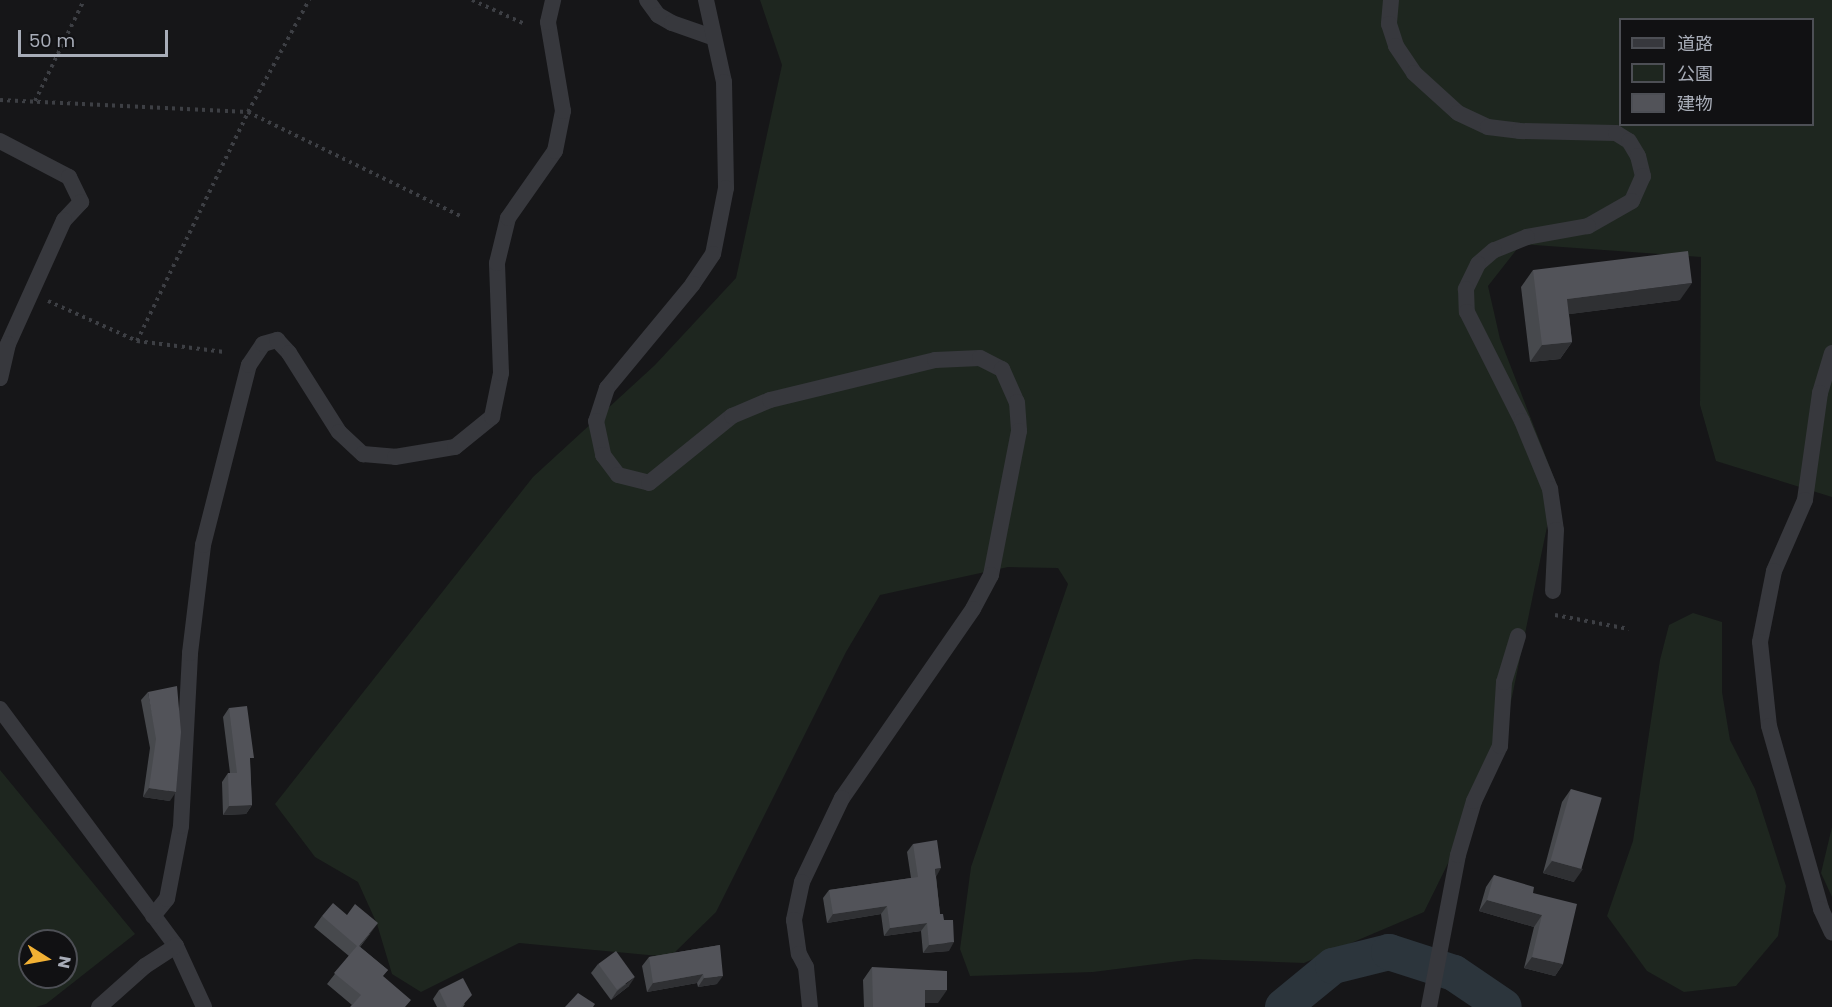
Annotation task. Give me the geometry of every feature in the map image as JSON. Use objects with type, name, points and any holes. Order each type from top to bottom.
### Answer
[{"type":"street","points":[[153,916],[167,899],[181,826],[190,653],[203,545],[249,365],[263,344],[277,340],[289,352],[339,432],[363,454],[395,457],[455,447],[492,417],[501,373],[497,264],[508,218],[555,151],[563,111],[548,22],[553,0]]},
{"type":"street","points":[[647,0],[658,15],[672,23],[712,37]]},
{"type":"street","points":[[706,0],[712,37],[724,82],[726,188],[713,254],[693,284],[607,387],[596,422],[603,455],[618,475],[649,483],[732,416],[770,400],[935,360],[980,358],[1002,369],[1017,402],[1018,431],[991,574],[973,609],[842,798],[802,882],[794,921],[799,954],[806,967],[810,1007]]},
{"type":"street","points":[[1391,0],[1389,24],[1396,46],[1414,73],[1458,113],[1488,127],[1519,131],[1616,133],[1629,141],[1638,156],[1643,176],[1632,201],[1588,226],[1527,237],[1494,250],[1478,264],[1466,289],[1467,312],[1522,421],[1550,489],[1556,530],[1553,591]]},
{"type":"street","points":[[0,141],[69,177],[81,202],[64,220],[8,344],[0,378]]},
{"type":"street","points":[[1832,353],[1820,393],[1805,500],[1774,571],[1760,642],[1769,726],[1821,909],[1832,933]]},
{"type":"street","points":[[1429,1007],[1458,855],[1474,801],[1500,746],[1504,682],[1518,636]]},
{"type":"street","points":[[0,709],[176,946],[204,1007]]},
{"type":"street","points":[[99,1007],[145,966],[176,946]]},
{"type":"path","points":[[35,101],[84,0]]},
{"type":"path","points":[[137,341],[248,112],[309,0]]},
{"type":"path","points":[[472,0],[525,24]]},
{"type":"path","points":[[0,100],[248,112],[460,216]]},
{"type":"path","points":[[48,302],[137,341],[224,352]]},
{"type":"path","points":[[1555,615],[1629,629]]},
{"type":"green space","points":[[760,0],[1832,0],[1832,497],[1716,461],[1700,405],[1701,257],[1521,244],[1488,286],[1500,339],[1556,483],[1499,760],[1424,912],[1304,963],[1195,959],[1093,972],[970,976],[960,949],[971,867],[1068,584],[1058,568],[1008,567],[880,595],[846,652],[716,912],[670,957],[519,943],[421,992],[392,974],[377,924],[358,882],[315,857],[275,804],[533,477],[655,365],[736,278],[782,65]]},
{"type":"green space","points":[[1693,613],[1722,622],[1722,692],[1730,740],[1755,789],[1786,886],[1778,936],[1736,986],[1684,992],[1647,971],[1607,916],[1633,841],[1660,660],[1669,625]]},
{"type":"green space","points":[[0,770],[135,934],[78,979],[78,929],[18,929],[18,989],[65,989],[46,1004],[36,1007],[0,1007]]},
{"type":"green space","points":[[1832,827],[1832,897],[1821,873]]},
{"type":"building","points":[[1688,251],[1692,283],[1567,299],[1572,342],[1542,345],[1533,270]]},
{"type":"building","points":[[177,686],[181,732],[176,792],[149,788],[156,739],[148,692]]},
{"type":"building","points":[[247,706],[254,758],[250,758],[252,805],[229,806],[228,773],[237,773],[229,708]]},
{"type":"building","points":[[1571,789],[1602,798],[1581,869],[1551,860]]},
{"type":"building","points":[[937,840],[941,868],[935,869],[940,914],[943,914],[944,920],[953,920],[954,942],[929,945],[927,923],[890,928],[887,906],[833,914],[829,890],[918,877],[913,844]]},
{"type":"building","points":[[1494,875],[1534,887],[1533,893],[1577,904],[1563,964],[1532,957],[1542,915],[1487,900]]},
{"type":"building","points":[[333,903],[347,915],[355,904],[378,923],[359,946],[388,970],[383,976],[411,1000],[405,1007],[350,1007],[361,995],[334,973],[357,946],[322,916]]},
{"type":"building","points":[[720,945],[723,976],[704,978],[703,974],[653,983],[649,957]]},
{"type":"building","points":[[616,951],[635,977],[617,990],[598,964]]},
{"type":"building","points":[[872,967],[947,971],[947,990],[925,990],[925,1007],[873,1007]]},
{"type":"building","points":[[463,978],[472,995],[461,1007],[447,1007],[439,990]]},
{"type":"building","points":[[578,993],[595,1004],[593,1007],[565,1007]]},
{"type":"waterway","points":[[1283,1007],[1333,966],[1389,952],[1454,973],[1504,1007]]}]
